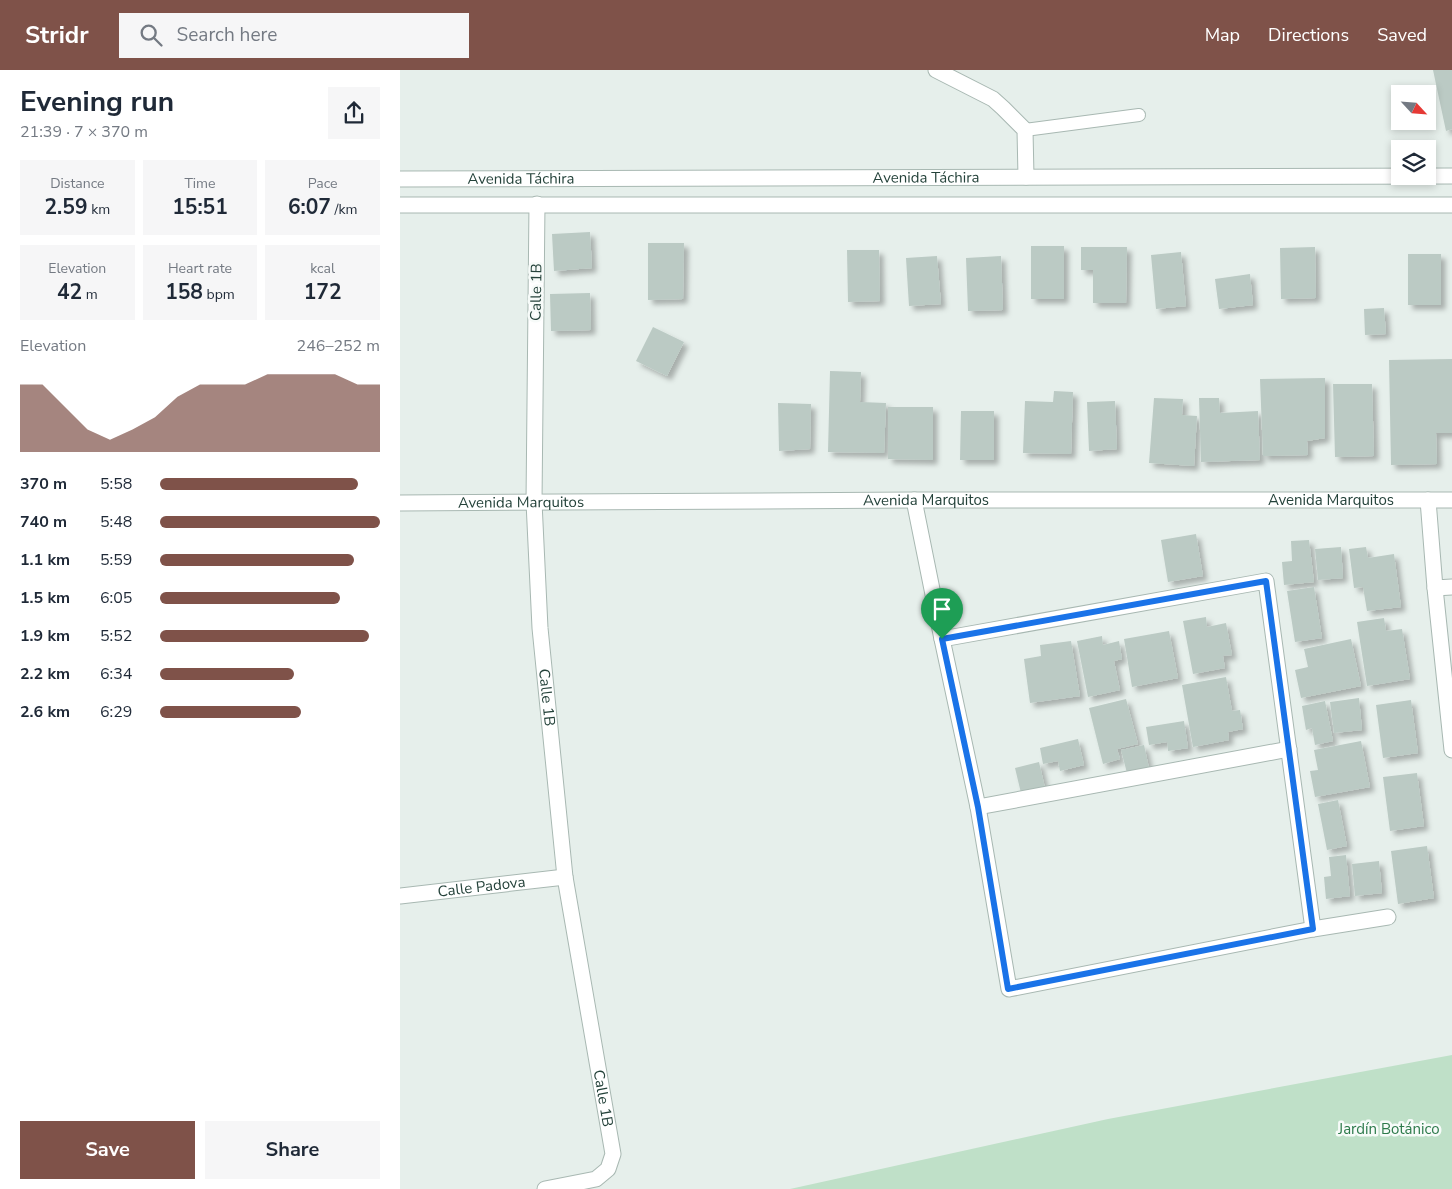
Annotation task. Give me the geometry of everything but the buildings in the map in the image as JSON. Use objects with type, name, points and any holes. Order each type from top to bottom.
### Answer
[{"type":"street","points":[[936,70],[993,99],[1025,130],[1026,177]]},
{"type":"street","name":"Avenida Táchira","points":[[400,179],[1452,176]]},
{"type":"street","name":"Calle 1B","points":[[537,204],[534,502],[540,628],[565,877],[613,1154],[608,1169],[596,1180],[545,1189]]},
{"type":"street","points":[[400,205],[1452,205]]},
{"type":"street","points":[[914,500],[978,807],[1008,989],[1313,929],[1388,917]]},
{"type":"street","name":"Avenida Marquitos","points":[[400,503],[914,500],[1452,500]]},
{"type":"street","points":[[1428,500],[1452,750]]},
{"type":"street","points":[[942,639],[1266,581],[1313,929]]},
{"type":"street","points":[[1435,588],[1452,587]]},
{"type":"street","points":[[978,807],[1288,749]]},
{"type":"street","name":"Calle Padova","points":[[400,896],[565,877]]},
{"type":"lane","points":[[1025,130],[1139,115]]},
{"type":"green space","name":"Jardín Botánico","points":[[1452,1055],[1452,1189],[790,1189],[1108,1119]]},
{"type":"route","points":[[1266,581],[1313,929],[1008,989],[978,807],[942,639],[1266,581]]}]
